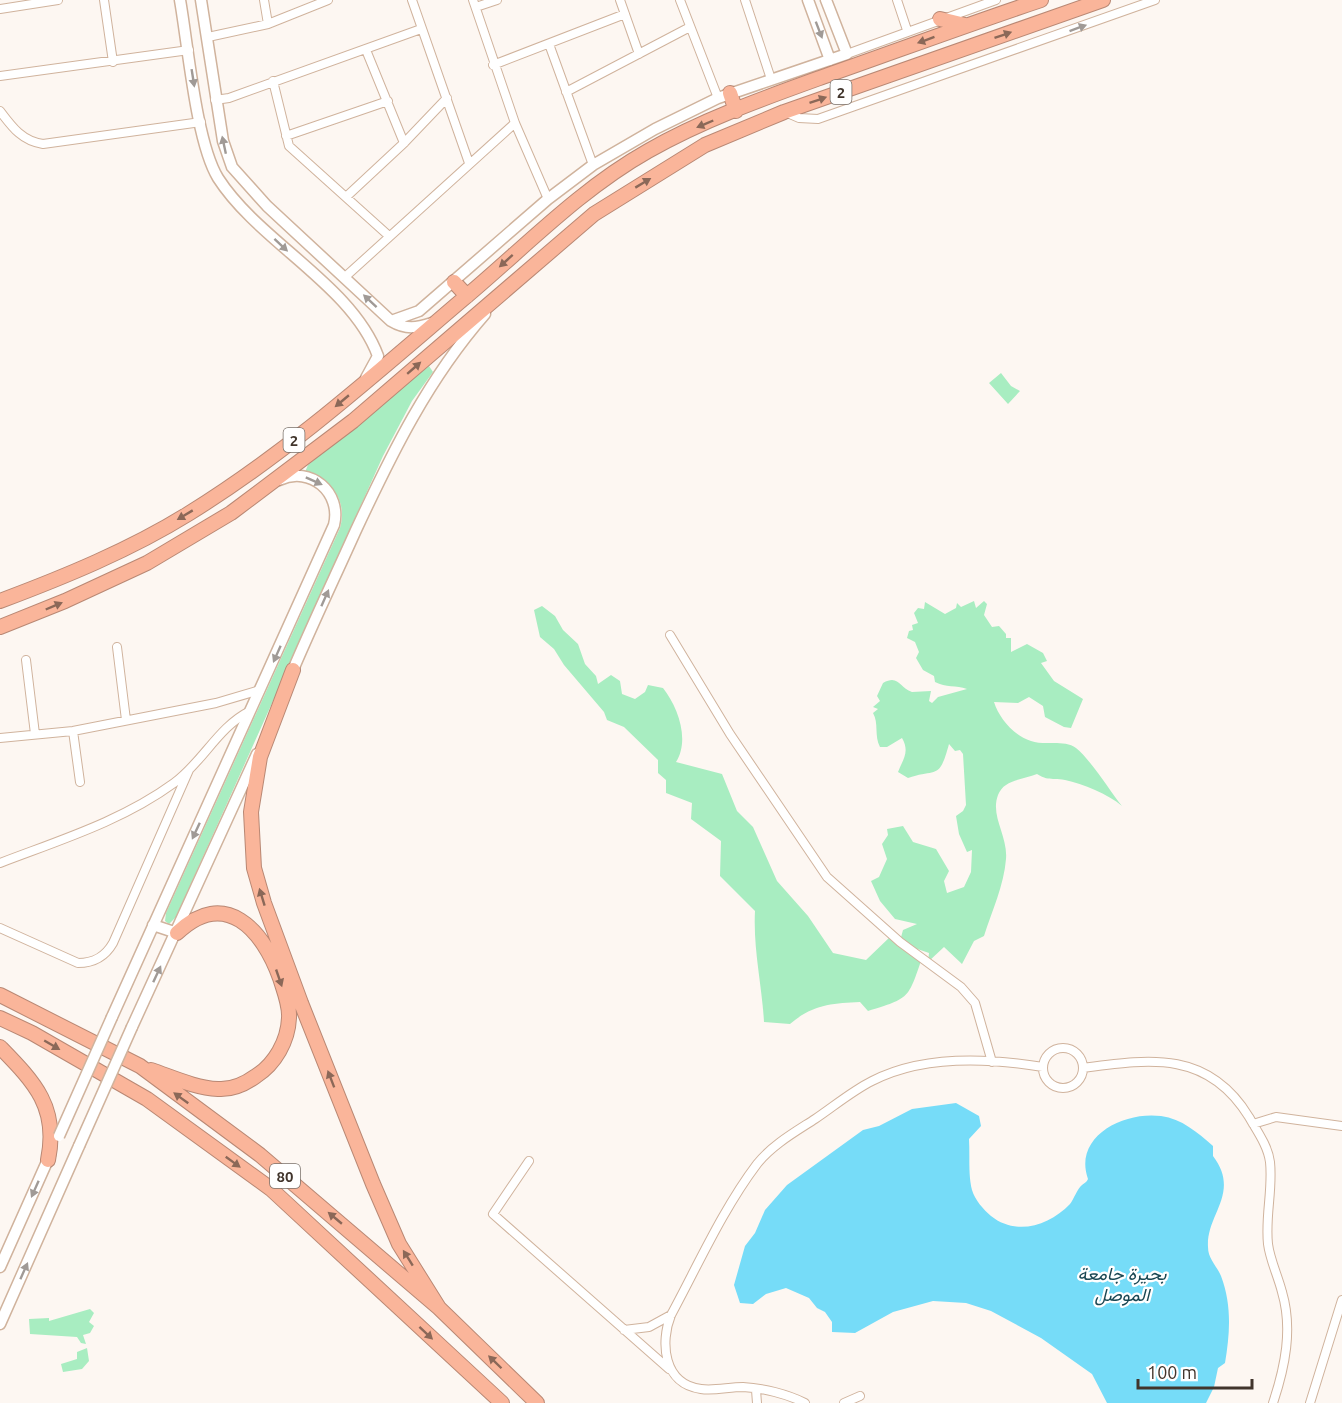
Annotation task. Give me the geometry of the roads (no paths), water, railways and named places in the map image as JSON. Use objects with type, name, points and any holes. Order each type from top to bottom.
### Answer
[{"type":"highway","name":"2","points":[[0,601],[56,579],[186,515],[285,448],[581,198],[646,152],[736,111],[1041,0]]},
{"type":"highway","name":"2","points":[[0,627],[65,601],[147,563],[195,536],[261,491],[353,421],[594,214],[705,145],[784,112],[1103,0]]},
{"type":"highway","points":[[940,19],[965,26]]},
{"type":"highway","points":[[724,95],[736,111]]},
{"type":"highway","points":[[581,198],[594,214]]},
{"type":"highway","points":[[454,282],[467,296]]},
{"type":"highway","points":[[135,542],[147,563]]},
{"type":"highway","points":[[293,670],[260,757],[251,812],[254,868],[264,903],[302,1004],[373,1184],[399,1244],[439,1308]]},
{"type":"highway","points":[[140,1066],[190,1083],[218,1089],[243,1085],[266,1070],[279,1052],[286,1035],[290,1017],[273,959],[263,940],[248,923],[232,917],[213,914],[190,921],[177,933]]},
{"type":"highway","name":"80","points":[[0,995],[140,1066],[260,1155],[439,1308],[537,1403]]},
{"type":"highway","name":"80","points":[[0,1018],[32,1033],[147,1099],[271,1189],[502,1403]]},
{"type":"highway","points":[[0,1047],[38,1089],[44,1101],[51,1129],[48,1160]]},
{"type":"main road","points":[[180,0],[210,164],[242,208],[348,307],[373,341],[378,356],[364,382]]},
{"type":"main road","points":[[201,0],[208,37],[215,100],[226,155],[240,177],[391,321],[402,327],[418,328],[438,320]]},
{"type":"main road","points":[[808,0],[830,60]]},
{"type":"main road","points":[[391,321],[418,311],[548,199],[593,165],[655,129],[724,95],[847,54],[826,0]]},
{"type":"main road","points":[[224,186],[240,177]]},
{"type":"main road","points":[[0,1324],[388,462],[417,406],[460,344],[510,286]]},
{"type":"main road","points":[[0,1267],[153,925],[262,689],[337,515],[332,494],[326,487],[309,478],[291,476],[261,491]]},
{"type":"main road","points":[[153,925],[177,933]]},
{"type":"street","points":[[0,9],[58,0]]},
{"type":"street","points":[[104,0],[112,62]]},
{"type":"street","points":[[264,0],[268,24]]},
{"type":"street","points":[[412,0],[469,163]]},
{"type":"street","points":[[497,0],[475,4],[493,65],[548,199]]},
{"type":"street","points":[[620,0],[639,54]]},
{"type":"street","points":[[680,0],[690,27],[724,95]]},
{"type":"street","points":[[745,0],[771,79]]},
{"type":"street","points":[[897,0],[907,30]]},
{"type":"street","points":[[847,54],[907,30],[996,0]]},
{"type":"street","points":[[784,112],[799,118],[818,119],[1155,0]]},
{"type":"street","points":[[208,37],[268,24],[325,1]]},
{"type":"street","points":[[493,65],[625,14]]},
{"type":"street","points":[[566,92],[690,27]]},
{"type":"street","points":[[215,100],[229,98],[421,29]]},
{"type":"street","points":[[549,44],[593,165]]},
{"type":"street","points":[[0,76],[189,50]]},
{"type":"street","points":[[366,50],[404,143]]},
{"type":"street","points":[[273,81],[289,146],[389,236]]},
{"type":"street","points":[[346,197],[404,143],[447,98]]},
{"type":"street","points":[[286,136],[388,101]]},
{"type":"street","points":[[0,111],[18,134],[30,141],[43,144],[201,122]]},
{"type":"street","points":[[345,277],[515,123]]},
{"type":"street","points":[[670,635],[730,734],[827,877],[904,945],[962,987],[975,1003],[992,1062]]},
{"type":"street","points":[[117,647],[126,720]]},
{"type":"street","points":[[26,660],[35,734]]},
{"type":"street","points":[[0,738],[74,731],[216,703],[262,689]]},
{"type":"street","points":[[0,862],[111,820],[165,789],[189,770],[236,718],[252,711]]},
{"type":"street","points":[[74,731],[80,782]]},
{"type":"street","points":[[0,928],[78,963],[92,962],[105,955],[113,943],[189,770]]},
{"type":"street","points":[[1060,1048],[1073,1051],[1078,1055],[1083,1068],[1079,1080],[1068,1088],[1062,1088],[1050,1083],[1043,1067],[1048,1055],[1060,1048]]},
{"type":"street","points":[[1083,1068],[1157,1060],[1184,1064],[1216,1081],[1241,1104],[1253,1124],[1269,1159],[1272,1184],[1267,1220],[1268,1246],[1283,1295],[1288,1339],[1273,1403]]},
{"type":"street","points":[[670,1370],[664,1349],[666,1328],[671,1315],[741,1187],[759,1162],[782,1141],[873,1081],[912,1068],[947,1062],[992,1062],[1043,1067]]},
{"type":"street","points":[[1253,1124],[1276,1117],[1342,1126]]},
{"type":"street","points":[[529,1161],[493,1214],[624,1330],[670,1370],[699,1389],[744,1387],[778,1393],[805,1403]]},
{"type":"street","points":[[1310,1403],[1342,1300]]},
{"type":"street","points":[[624,1330],[649,1327],[671,1315]]},
{"type":"street","points":[[756,1390],[757,1403]]},
{"type":"street","points":[[844,1403],[860,1396]]},
{"type":"water","name":"بحيرة جامعة الموصل","points":[[956,1103],[979,1116],[981,1126],[969,1139],[970,1178],[973,1194],[991,1216],[1011,1226],[1032,1226],[1062,1212],[1088,1179],[1085,1164],[1094,1139],[1117,1123],[1131,1118],[1161,1116],[1189,1127],[1213,1146],[1213,1156],[1221,1169],[1224,1181],[1220,1203],[1209,1235],[1208,1247],[1209,1255],[1225,1287],[1229,1330],[1225,1363],[1218,1368],[1214,1387],[1206,1403],[1107,1403],[1092,1374],[1041,1338],[991,1311],[966,1303],[933,1301],[893,1312],[855,1333],[832,1332],[832,1322],[825,1312],[817,1308],[809,1298],[786,1288],[766,1294],[753,1304],[740,1303],[734,1285],[745,1246],[755,1233],[765,1210],[787,1185],[863,1130],[879,1126],[912,1109]]}]
